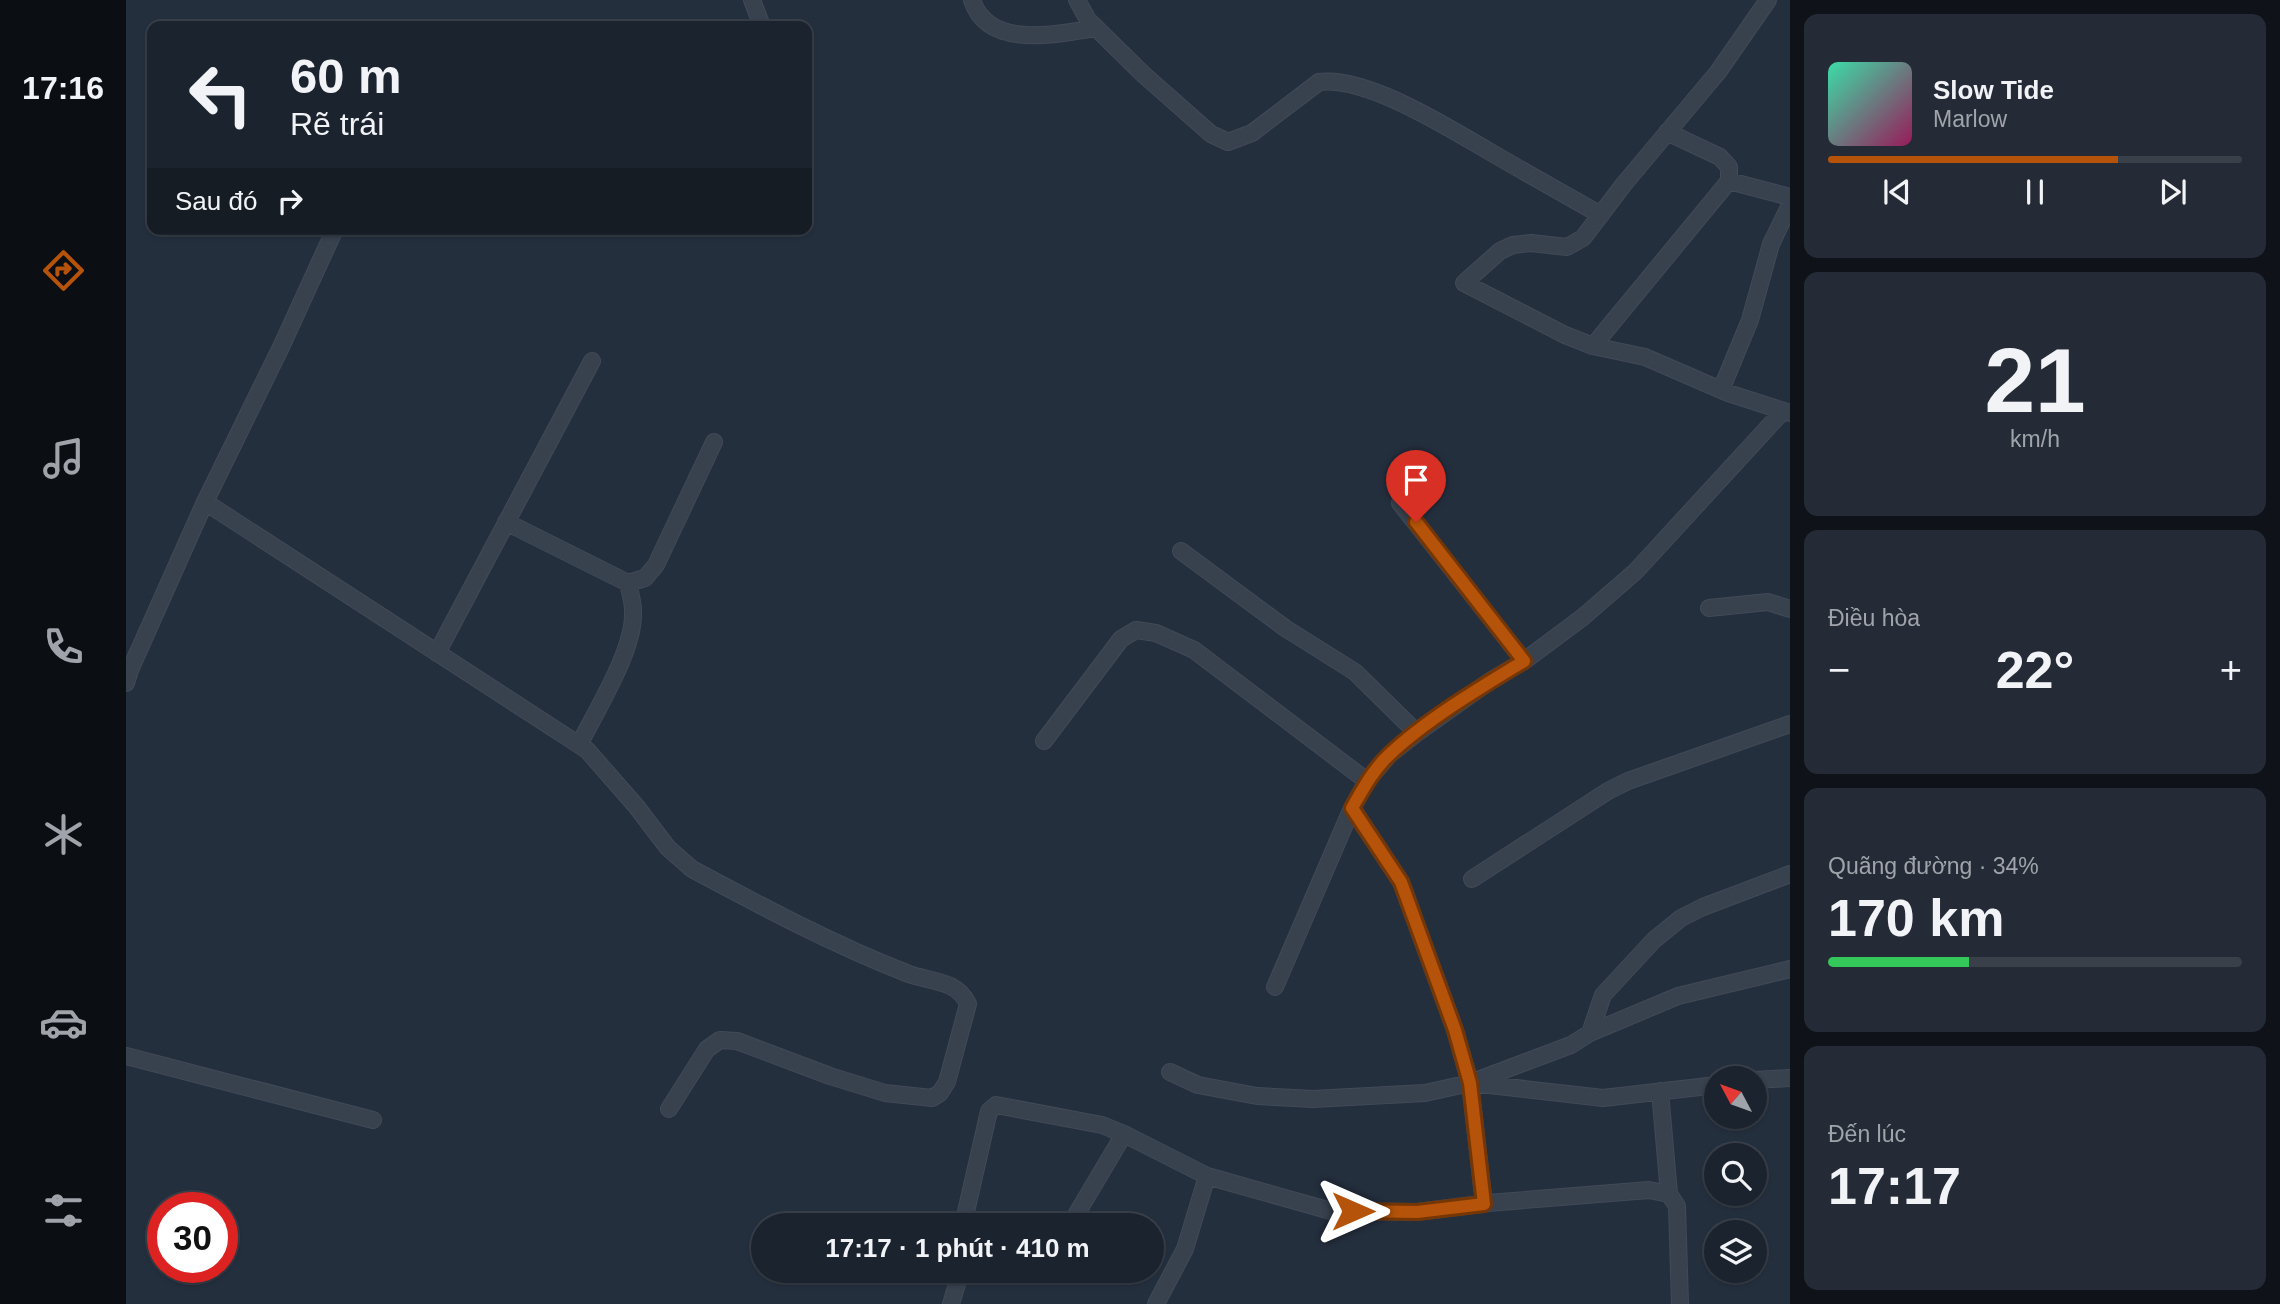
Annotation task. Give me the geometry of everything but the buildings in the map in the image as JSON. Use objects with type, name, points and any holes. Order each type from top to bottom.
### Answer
[{"type":"street","points":[[752,0],[760,21]]},
{"type":"street","points":[[972,0],[976,12],[986,23],[1004,31],[1024,35],[1050,35],[1096,28]]},
{"type":"street","points":[[1077,0],[1088,20],[1143,74],[1211,134],[1228,142],[1252,133],[1319,82],[1349,83],[1399,102],[1601,215]]},
{"type":"street","points":[[1275,987],[1352,808],[1367,781],[1389,755],[1583,617],[1636,571],[1786,412],[1721,390],[1645,358],[1593,346],[1565,335],[1464,282],[1500,251],[1513,245],[1531,243],[1567,247],[1583,238],[1718,72],[1768,0]]},
{"type":"street","points":[[1593,346],[1728,181],[1729,167],[1720,157],[1667,132]]},
{"type":"street","points":[[1728,181],[1790,197]]},
{"type":"street","points":[[1721,390],[1750,320],[1772,244],[1790,205]]},
{"type":"street","points":[[127,674],[205,502],[332,235]]},
{"type":"street","points":[[437,653],[592,361]]},
{"type":"street","points":[[506,522],[628,583],[645,578],[656,565],[714,442]]},
{"type":"street","points":[[205,502],[587,750],[679,859],[692,869],[863,956],[921,978],[952,985],[963,992],[968,1004],[947,1082],[940,1093],[932,1098],[885,1093],[830,1076],[737,1041],[720,1040],[707,1049],[669,1109]]},
{"type":"street","points":[[1400,503],[1524,661]]},
{"type":"street","points":[[1181,551],[1285,628],[1356,672],[1417,733]]},
{"type":"street","points":[[579,745],[617,669],[632,629],[634,612],[628,583]]},
{"type":"street","points":[[1709,608],[1768,602],[1790,609]]},
{"type":"street","points":[[1044,741],[1121,639],[1136,630],[1156,633],[1194,650],[1367,781]]},
{"type":"street","points":[[1472,879],[1608,791],[1628,781],[1790,724]]},
{"type":"street","points":[[1352,808],[1401,882],[1455,1030],[1470,1083],[1484,1204]]},
{"type":"street","points":[[1590,1033],[1603,995],[1654,940],[1681,918],[1790,874]]},
{"type":"street","points":[[1170,1072],[1198,1085],[1257,1096],[1313,1099],[1425,1093],[1470,1083],[1571,1045],[1590,1033],[1678,996],[1790,969]]},
{"type":"street","points":[[126,1056],[373,1120]]},
{"type":"street","points":[[1768,1079],[1790,1078]]},
{"type":"street","points":[[1470,1083],[1603,1098],[1704,1086]]},
{"type":"street","points":[[1660,1091],[1669,1194],[1677,1206],[1680,1304]]},
{"type":"street","points":[[966,1213],[989,1111],[996,1105],[1102,1125],[1124,1133],[1207,1176],[1331,1211],[1417,1212],[1649,1190],[1669,1194]]},
{"type":"street","points":[[1077,1213],[1124,1133]]},
{"type":"street","points":[[1156,1304],[1185,1249],[1207,1176]]},
{"type":"street","points":[[951,1304],[957,1283]]},
{"type":"route","points":[[1353,1211],[1417,1212],[1484,1204],[1470,1083],[1455,1030],[1401,882],[1352,808],[1367,781],[1389,755],[1437,717],[1524,661],[1416,522]]}]
